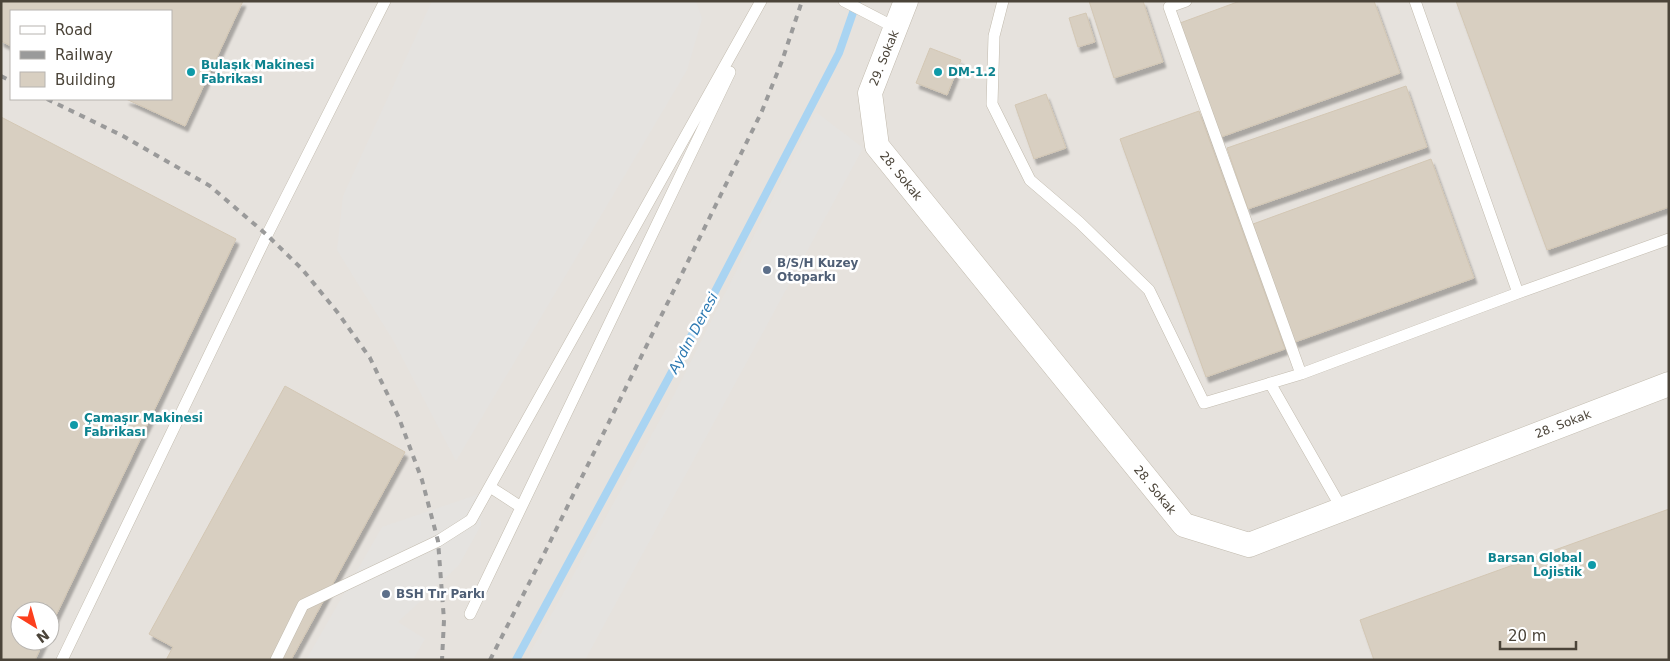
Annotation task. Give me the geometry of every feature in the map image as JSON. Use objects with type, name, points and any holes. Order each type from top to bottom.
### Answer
[{"type":"street","name":"29. Sokak","points":[[877,146],[870,93],[906,1]]},
{"type":"street","name":"28. Sokak","points":[[877,146],[1184,525],[1249,545],[1669,384]]},
{"type":"lane","points":[[62,660],[263,244],[385,1]]},
{"type":"lane","points":[[276,660],[303,605],[438,541],[472,520],[763,1]]},
{"type":"lane","points":[[470,614],[763,1]]},
{"type":"lane","points":[[844,1],[896,28]]},
{"type":"lane","points":[[1003,1],[994,36],[992,104],[1030,180],[1079,222],[1149,290],[1204,403],[1301,374],[1518,293],[1669,240]]},
{"type":"lane","points":[[1186,1],[1169,7],[1301,374]]},
{"type":"lane","points":[[1415,1],[1518,293]]},
{"type":"lane","points":[[1270,383],[1342,510]]},
{"type":"lane","points":[[490,487],[521,507]]},
{"type":"shaded area","points":[[1,1],[1669,1],[1669,660],[1,660]]},
{"type":"shaded area","points":[[432,1],[696,1],[702,19],[687,70],[456,461],[393,340],[337,250],[343,196]]},
{"type":"shaded area","name":"B/S/H Kuzey Otoparkı","points":[[816,112],[863,148],[585,660],[526,660],[675,393]]},
{"type":"shaded area","name":"BSH Tır Parkı","points":[[479,494],[481,525],[459,565],[398,622],[425,639],[413,660],[306,660],[382,527]]},
{"type":"building","name":"Bulaşık Makinesi Fabrikası","points":[[1,1],[243,1],[185,126],[128,100],[172,100],[172,10],[10,10],[10,46],[1,41]]},
{"type":"building","points":[[1089,1],[1143,1],[1163,62],[1114,78]]},
{"type":"building","points":[[1240,1],[1374,1],[1400,73],[1221,137],[1180,23]]},
{"type":"building","points":[[1456,1],[1669,1],[1669,207],[1547,250]]},
{"type":"building","points":[[1086,13],[1095,42],[1078,47],[1069,18]]},
{"type":"building","name":"DM-1.2","points":[[930,48],[961,60],[947,95],[916,83]]},
{"type":"building","points":[[1406,86],[1427,147],[1248,209],[1227,148]]},
{"type":"building","points":[[1046,94],[1066,148],[1034,159],[1015,105]]},
{"type":"building","points":[[1199,111],[1285,349],[1206,377],[1120,139]]},
{"type":"building","name":"Çamaşır Makinesi Fabrikası","points":[[1,117],[236,239],[60,607],[60,601],[10,601],[10,651],[39,651],[35,660],[1,660]]},
{"type":"building","points":[[1431,159],[1474,278],[1295,342],[1253,224]]},
{"type":"building","points":[[285,386],[405,452],[291,660],[166,660],[173,647],[149,634]]},
{"type":"building","name":"Barsan Global Lojistik","points":[[1669,509],[1669,660],[1374,660],[1360,620]]},
{"type":"waterway","name":"Aydın Deresi","points":[[516,660],[707,307],[839,53],[857,1]]},
{"type":"railway","points":[[490,660],[762,111],[782,61],[802,1]]},
{"type":"railway","points":[[1,76],[10,80]]},
{"type":"railway","points":[[49,100],[123,136],[210,186],[267,235],[302,269],[338,313],[370,358],[399,418],[422,480],[438,541],[444,620],[442,660]]},
{"type":"place","name":"Bulaşık Makinesi Fabrikası","points":[[191,72]]},
{"type":"place","name":"DM-1.2","points":[[938,72]]},
{"type":"place","name":"B/S/H Kuzey Otoparkı","points":[[767,270]]},
{"type":"place","name":"Çamaşır Makinesi Fabrikası","points":[[74,425]]},
{"type":"place","name":"Barsan Global Lojistik","points":[[1592,565]]},
{"type":"place","name":"BSH Tır Parkı","points":[[386,594]]}]
